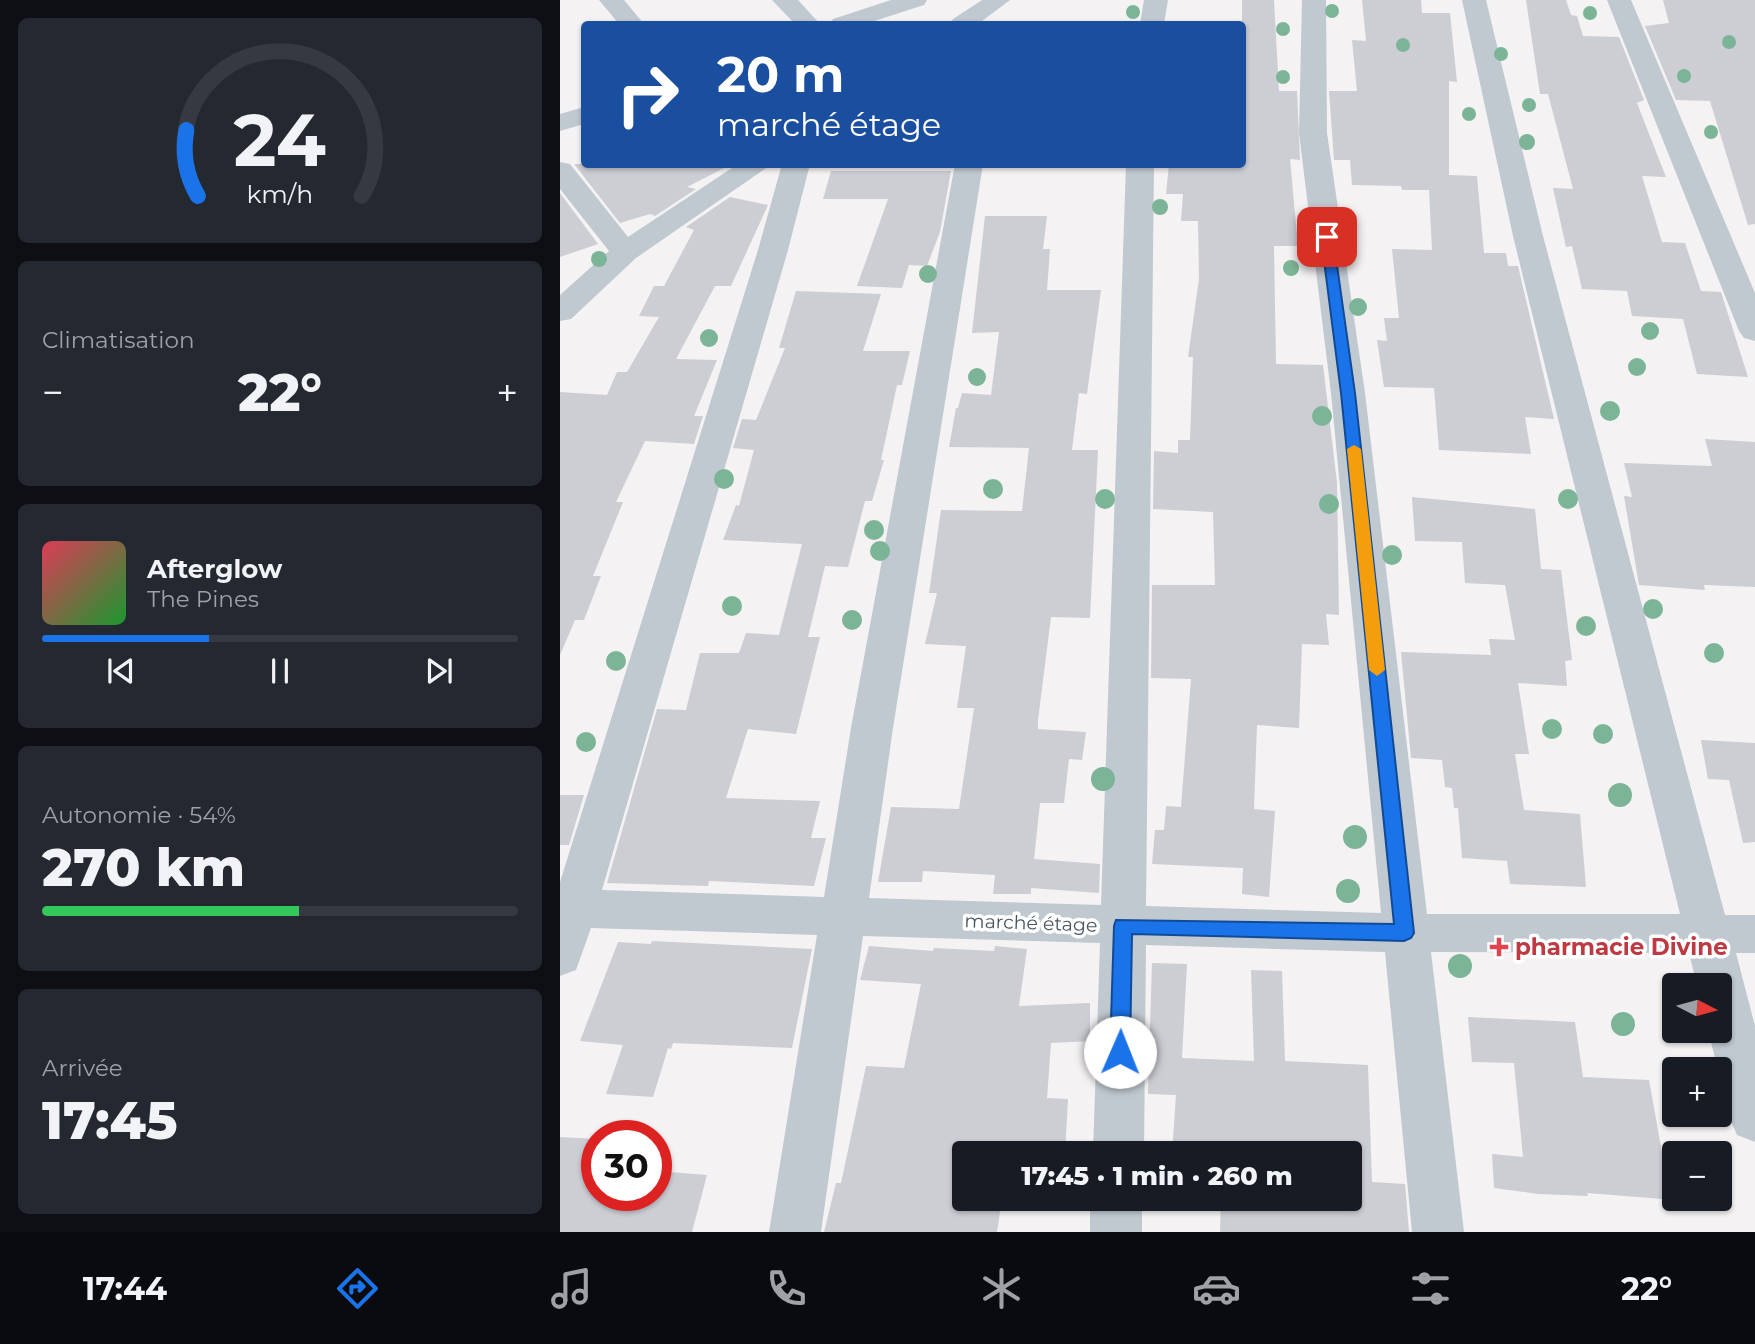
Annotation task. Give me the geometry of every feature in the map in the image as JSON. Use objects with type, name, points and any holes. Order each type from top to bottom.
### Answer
[{"type":"street","points":[[611,0],[629,21]]},
{"type":"street","points":[[784,0],[805,21]]},
{"type":"street","points":[[851,21],[915,0]]},
{"type":"street","points":[[966,21],[998,0]]},
{"type":"street","points":[[994,21],[998,0]]},
{"type":"street","points":[[1152,21],[1156,0]]},
{"type":"street","points":[[1314,0],[1313,133],[1348,393],[1438,1232]]},
{"type":"street","points":[[1474,0],[1528,236],[1755,1119]]},
{"type":"street","points":[[1619,0],[1755,331]]},
{"type":"street","points":[[560,123],[581,116]]},
{"type":"street","points":[[560,312],[625,252],[752,168]]},
{"type":"street","points":[[560,956],[567,909],[769,262],[795,168]]},
{"type":"street","points":[[795,1232],[872,728],[968,168]]},
{"type":"street","points":[[1118,1141],[1140,168]]},
{"type":"street","points":[[560,170],[625,252]]},
{"type":"street","name":"marché étage","points":[[567,909],[1404,933],[1755,934]]},
{"type":"street","points":[[1116,1211],[1116,1232]]},
{"type":"building","points":[[1242,0],[1274,0],[1279,91],[1297,91],[1300,160],[1290,159],[1298,246],[1274,246],[1276,364],[1323,365],[1337,483],[1339,615],[1326,614],[1329,645],[1302,644],[1299,728],[1257,725],[1254,809],[1275,811],[1269,897],[1242,894],[1243,868],[1152,864],[1155,830],[1164,830],[1166,806],[1181,807],[1191,679],[1151,678],[1152,585],[1215,585],[1213,512],[1153,509],[1154,451],[1178,453],[1178,440],[1190,440],[1193,357],[1188,357],[1199,279],[1198,221],[1181,221],[1183,194],[1166,194],[1169,168],[1246,168],[1246,21],[1242,21]]},
{"type":"building","points":[[1362,0],[1421,0],[1422,13],[1450,13],[1457,82],[1449,81],[1449,175],[1477,176],[1484,253],[1506,253],[1508,266],[1518,266],[1554,419],[1525,417],[1531,454],[1439,450],[1434,388],[1384,387],[1377,340],[1387,341],[1384,318],[1399,318],[1392,249],[1432,250],[1429,190],[1402,190],[1401,186],[1352,185],[1350,160],[1334,160],[1329,91],[1357,91],[1352,40],[1366,41]]},
{"type":"building","points":[[1526,0],[1566,0],[1571,15],[1577,16],[1583,36],[1619,37],[1644,100],[1637,103],[1666,177],[1642,176],[1662,242],[1685,243],[1701,291],[1721,292],[1748,377],[1697,374],[1683,319],[1632,316],[1627,291],[1582,289],[1572,246],[1566,247],[1553,188],[1573,189],[1548,94],[1540,94]]},
{"type":"building","points":[[1663,0],[1755,0],[1755,224],[1748,225],[1710,101],[1676,100],[1645,26],[1669,23]]},
{"type":"building","points":[[574,164],[581,164],[581,168],[724,168],[687,187],[696,189],[655,216],[650,214],[620,223]]},
{"type":"building","points":[[831,171],[951,171],[940,232],[927,266],[909,265],[902,288],[857,286],[888,199],[823,199]]},
{"type":"building","points":[[560,193],[598,244],[560,257]]},
{"type":"building","points":[[730,197],[768,205],[731,286],[715,286],[676,359],[717,360],[694,416],[703,416],[694,444],[645,441],[616,502],[623,502],[593,576],[601,576],[584,620],[575,620],[560,655],[560,392],[607,395],[617,372],[627,372],[659,317],[639,316],[654,286],[664,286],[694,230],[686,227]]},
{"type":"building","points":[[985,216],[1047,216],[1043,249],[1050,249],[1047,290],[1101,290],[1087,394],[1079,393],[1072,450],[1098,450],[1090,618],[1051,617],[1038,720],[1038,729],[1086,732],[1082,760],[1069,759],[1064,803],[1040,803],[1034,859],[1100,864],[1099,893],[1031,888],[1031,894],[993,894],[995,875],[923,871],[922,882],[878,882],[891,807],[959,809],[974,708],[957,708],[966,646],[925,644],[937,593],[929,593],[941,510],[1022,511],[1029,448],[949,447],[956,408],[962,393],[991,395],[999,332],[972,333]]},
{"type":"building","points":[[796,291],[881,294],[863,351],[910,351],[902,385],[897,385],[881,460],[884,460],[872,501],[865,501],[848,567],[825,566],[808,637],[820,637],[796,734],[748,729],[726,798],[820,801],[811,838],[826,838],[814,886],[709,881],[708,886],[607,883],[657,709],[686,710],[700,653],[739,653],[746,633],[779,635],[802,544],[723,540],[736,505],[739,506],[754,450],[733,448],[742,419],[756,420],[785,348],[779,348]]},
{"type":"building","points":[[1705,439],[1755,442],[1755,587],[1704,585],[1705,590],[1639,585],[1624,496],[1632,497],[1624,463],[1712,466]]},
{"type":"building","points":[[1412,497],[1535,509],[1541,569],[1561,570],[1572,660],[1565,661],[1567,686],[1518,683],[1529,754],[1515,754],[1524,810],[1580,814],[1586,887],[1510,884],[1507,861],[1462,858],[1458,808],[1454,808],[1452,788],[1445,787],[1442,760],[1411,758],[1401,652],[1491,655],[1489,639],[1515,640],[1505,585],[1465,583],[1462,542],[1415,541]]},
{"type":"building","points":[[1701,740],[1755,743],[1755,842],[1743,843],[1729,780],[1708,779]]},
{"type":"building","points":[[560,795],[584,795],[569,845],[560,845]]},
{"type":"building","points":[[652,941],[812,949],[792,1048],[673,1043],[671,1049],[668,1048],[653,1097],[606,1094],[623,1045],[580,1041],[618,942],[651,944]]},
{"type":"building","points":[[869,946],[933,951],[934,948],[994,951],[995,946],[1027,949],[1019,1006],[1090,1003],[1090,1041],[1051,1043],[1047,1098],[1068,1099],[1066,1141],[952,1141],[952,1211],[1000,1211],[997,1232],[824,1232],[836,1183],[841,1183],[866,1066],[904,1068],[921,984],[860,980]]},
{"type":"building","points":[[1152,963],[1187,964],[1182,1058],[1254,1061],[1251,970],[1282,971],[1285,1061],[1368,1065],[1372,1182],[1405,1184],[1409,1232],[1220,1232],[1221,1211],[1362,1211],[1362,1141],[1173,1141],[1176,1095],[1148,1094]]},
{"type":"building","points":[[1468,1017],[1575,1022],[1583,1077],[1649,1080],[1662,1152],[1662,1199],[1587,1193],[1588,1196],[1538,1194],[1494,1188],[1492,1154],[1523,1157],[1514,1063],[1472,1062]]},
{"type":"building","points":[[560,1137],[581,1138],[581,1211],[672,1211],[672,1172],[707,1175],[692,1232],[560,1232]]},
{"type":"slow traffic","points":[[1354,449],[1377,670]]},
{"type":"place","name":"pharmacie Divine","points":[[1499,947]]},
{"type":"route","points":[[1120,1052],[1123,926],[1404,933],[1348,393],[1327,237]]}]
